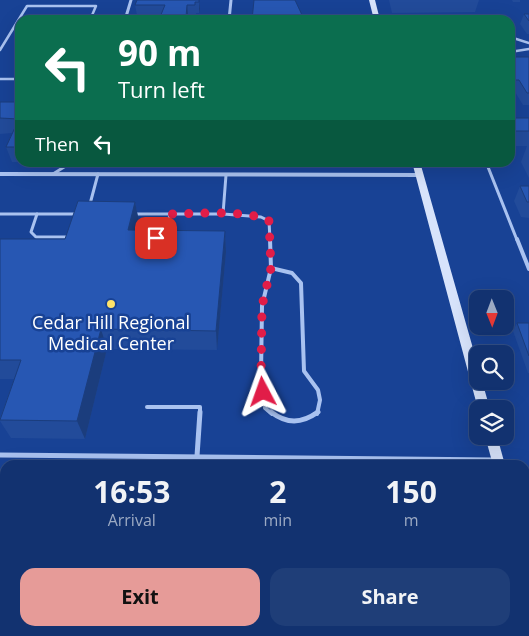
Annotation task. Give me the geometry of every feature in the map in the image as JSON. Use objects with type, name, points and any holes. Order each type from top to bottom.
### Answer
[{"type":"main road","points":[[372,0],[376,15]]},
{"type":"main road","points":[[418,167],[482,400]]},
{"type":"main road","points":[[493,445],[497,460]]},
{"type":"street","points":[[127,15],[131,0]]},
{"type":"street","points":[[230,15],[231,0]]},
{"type":"street","points":[[0,174],[420,175]]},
{"type":"lane","points":[[21,15],[27,6],[96,6],[92,15]]},
{"type":"lane","points":[[0,50],[15,26]]},
{"type":"lane","points":[[515,39],[529,43]]},
{"type":"lane","points":[[515,51],[529,49]]},
{"type":"lane","points":[[0,79],[15,79]]},
{"type":"lane","points":[[52,174],[64,167]]},
{"type":"lane","points":[[488,167],[529,269]]},
{"type":"lane","points":[[89,206],[98,174]]},
{"type":"lane","points":[[223,214],[226,175]]},
{"type":"lane","points":[[0,214],[87,214]]},
{"type":"lane","points":[[37,214],[31,232],[36,237],[79,237]]},
{"type":"lane","points":[[124,214],[223,214],[261,217],[269,221],[271,268],[262,306],[261,375],[265,408],[282,421],[300,423],[318,413],[322,399],[317,385],[304,371],[301,283],[292,273],[271,268]]},
{"type":"lane","points":[[161,234],[166,231],[170,214]]},
{"type":"lane","points":[[147,407],[200,407],[197,456]]},
{"type":"lane","points":[[0,456],[197,456],[398,460]]},
{"type":"building","points":[[137,0],[199,0],[199,2],[195,2],[195,5],[187,5],[186,15],[161,15],[165,5],[135,5]]},
{"type":"building","points":[[254,0],[295,0],[302,15],[252,15]]},
{"type":"building","points":[[524,14],[529,14],[529,21]]},
{"type":"building","points":[[515,57],[529,57],[529,93],[527,93],[519,80],[515,80]]},
{"type":"building","points":[[0,102],[15,102],[15,119],[0,118]]},
{"type":"building","points":[[515,118],[529,118],[529,131],[515,131]]},
{"type":"building","points":[[15,128],[15,147],[6,147]]},
{"type":"building","points":[[520,186],[529,186],[529,202],[527,202]]},
{"type":"building","name":"Cedar Hill Regional Medical Center","points":[[78,201],[135,202],[128,230],[225,231],[216,331],[101,329],[77,421],[0,420],[21,360],[0,360],[0,239],[65,239]]},
{"type":"building","points":[[517,323],[529,323],[529,356]]},
{"type":"place","name":"Cedar Hill Regional Medical Center","points":[[111,304]]},
{"type":"route","points":[[156,238],[166,231],[170,214],[223,214],[261,217],[269,221],[271,268],[262,306],[261,375],[263,392]]}]
